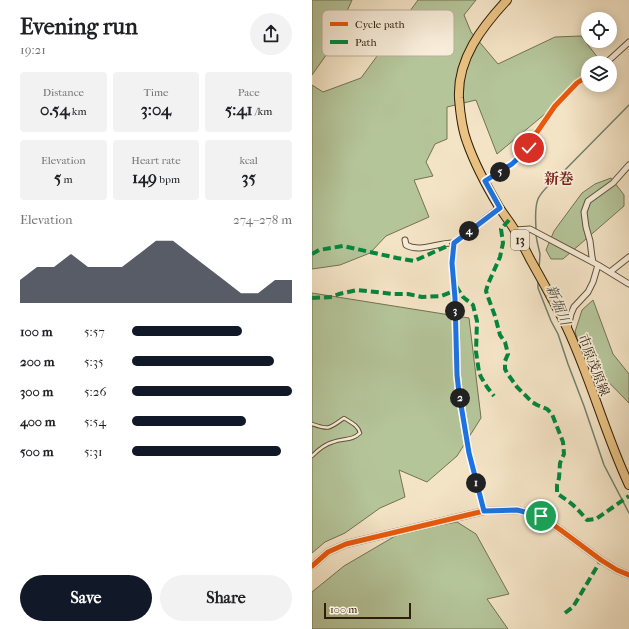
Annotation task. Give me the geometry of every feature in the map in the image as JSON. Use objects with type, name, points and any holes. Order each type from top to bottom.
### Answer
[{"type":"main road","name":"市原茂原線","points":[[507,0],[495,13],[474,42],[463,67],[459,96],[466,140],[471,154],[485,181],[500,208],[515,230],[548,290],[567,329],[583,366],[608,436],[629,485]]},
{"type":"street","points":[[614,56],[629,42]]},
{"type":"street","points":[[485,181],[512,164],[529,148],[535,135],[555,106],[581,80]]},
{"type":"street","points":[[567,329],[574,307],[588,292],[593,282],[596,264],[592,257],[584,212],[588,201],[613,183],[629,165]]},
{"type":"street","points":[[405,240],[406,245],[417,248],[447,242],[454,243],[500,208]]},
{"type":"street","name":"13","points":[[515,230],[530,229],[596,264],[629,284]]},
{"type":"street","points":[[454,243],[452,263],[459,393],[469,453],[484,511]]},
{"type":"street","points":[[610,272],[629,257]]},
{"type":"street","points":[[312,566],[328,552],[346,544],[484,511],[517,510],[541,516],[601,560],[617,570],[629,575]]},
{"type":"lane","points":[[312,424],[322,428],[329,428],[344,418],[355,425],[360,433],[356,437],[332,442],[322,447],[312,456]]},
{"type":"green space","points":[[312,0],[352,0],[347,10],[322,10],[322,56],[325,56],[312,75]]},
{"type":"green space","points":[[418,0],[476,0],[464,15],[471,32],[498,64],[555,37],[581,36],[581,48],[590,48],[597,56],[581,56],[581,84],[497,154],[476,100],[447,107],[447,139],[435,144],[426,162],[433,176],[414,180],[429,217],[386,236],[370,253],[340,265],[312,269],[312,85],[323,92],[361,78],[377,56],[454,56],[454,10],[411,10]]},
{"type":"green space","points":[[611,178],[624,195],[624,206],[563,259],[551,259],[546,250],[554,231],[582,193],[595,184]]},
{"type":"green space","points":[[312,293],[469,318],[481,418],[457,456],[427,482],[399,470],[405,497],[380,508],[345,533],[325,542],[312,553]]},
{"type":"green space","points":[[593,300],[613,354],[629,374],[629,403],[583,356],[575,332],[582,310]]},
{"type":"green space","points":[[457,522],[476,534],[509,594],[487,599],[508,629],[312,629],[312,592],[344,566],[402,532]]},
{"type":"waterway","name":"新堀川","points":[[536,231],[536,207],[542,192],[629,105]]},
{"type":"waterway","name":"新堀川","points":[[536,235],[540,254],[539,269]]},
{"type":"waterway","name":"新堀川","points":[[538,281],[538,288],[551,321],[558,334],[604,465],[629,513]]},
{"type":"marked path","points":[[509,220],[501,229],[503,243],[500,257],[486,291],[500,335],[505,342],[508,354],[505,361],[505,369],[507,373],[517,387],[532,402],[547,409],[552,414],[563,442],[564,454],[560,463],[557,493],[573,505],[587,520],[596,519],[629,496]]},
{"type":"marked path","points":[[312,254],[319,250],[343,246],[414,261],[454,243]]},
{"type":"marked path","points":[[456,286],[463,297],[473,305],[477,321],[476,352],[479,372],[494,396]]},
{"type":"marked path","points":[[312,298],[332,297],[357,290],[408,294],[422,297],[441,296],[454,291]]},
{"type":"marked path","points":[[565,613],[573,607],[601,560]]},
{"type":"cycle path","points":[[485,181],[512,164],[529,149],[535,135],[555,106],[581,80]]},
{"type":"cycle path","points":[[454,243],[452,263],[459,393],[469,453],[484,511]]},
{"type":"cycle path","points":[[312,566],[328,552],[346,544],[484,511],[517,510],[541,516],[601,560],[617,570],[629,575]]},
{"type":"district","name":"新巻","points":[[559,179]]},
{"type":"route","points":[[529,148],[512,164],[485,181],[500,208],[454,243],[452,263],[455,298],[455,342],[459,393],[469,453],[484,511],[517,510],[541,516]]}]
